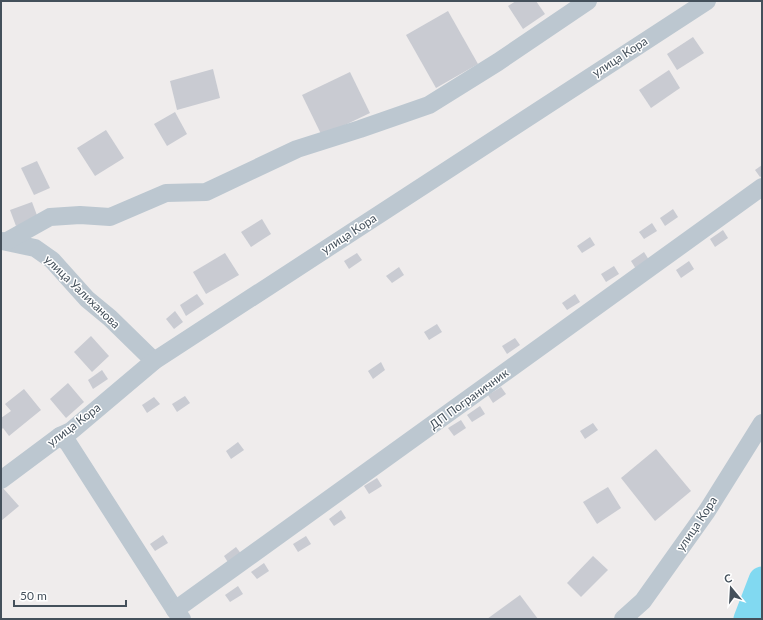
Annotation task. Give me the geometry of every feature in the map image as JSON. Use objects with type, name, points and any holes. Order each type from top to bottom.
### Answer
[{"type":"street","points":[[4,241],[50,217],[80,215],[110,217],[166,193],[206,192],[297,149],[429,105],[498,62],[588,1]]},
{"type":"street","name":"улица Кора","points":[[1,480],[60,436],[71,431],[154,361],[707,1]]},
{"type":"street","name":"ДП Пограничник","points":[[179,615],[762,187]]},
{"type":"street","name":"улица Уалиханова","points":[[4,241],[35,248],[52,260],[87,299],[110,318],[154,361]]},
{"type":"street","name":"улица Кора","points":[[623,619],[643,601],[707,511],[762,423]]},
{"type":"street","points":[[60,436],[68,443],[179,615]]},
{"type":"building","points":[[516,1],[536,1],[545,14],[523,29],[508,6]]},
{"type":"building","points":[[448,11],[478,64],[436,88],[406,35]]},
{"type":"building","points":[[693,37],[704,53],[677,70],[667,54]]},
{"type":"building","points":[[213,69],[220,98],[177,110],[170,81]]},
{"type":"building","points":[[669,70],[680,88],[651,108],[639,90]]},
{"type":"building","points":[[350,72],[370,113],[322,136],[302,95]]},
{"type":"building","points":[[175,112],[187,134],[167,146],[154,124]]},
{"type":"building","points":[[106,130],[124,158],[95,176],[77,148]]},
{"type":"building","points":[[37,161],[50,188],[34,195],[21,168]]},
{"type":"building","points":[[762,165],[762,176],[760,177],[755,170]]},
{"type":"building","points":[[32,202],[38,218],[16,226],[10,210]]},
{"type":"building","points":[[673,209],[678,217],[665,226],[660,218]]},
{"type":"building","points":[[262,219],[271,234],[251,247],[241,232]]},
{"type":"building","points":[[652,223],[657,231],[644,239],[639,232]]},
{"type":"building","points":[[723,230],[728,238],[715,247],[710,239]]},
{"type":"building","points":[[590,237],[595,245],[582,253],[577,246]]},
{"type":"building","points":[[644,252],[649,260],[636,269],[631,261]]},
{"type":"building","points":[[225,253],[239,275],[206,294],[193,272]]},
{"type":"building","points":[[357,253],[362,260],[349,269],[344,261]]},
{"type":"building","points":[[689,261],[694,269],[681,278],[676,270]]},
{"type":"building","points":[[614,266],[619,274],[606,282],[601,274]]},
{"type":"building","points":[[399,267],[404,275],[392,283],[386,276]]},
{"type":"building","points":[[197,294],[204,304],[186,316],[180,305]]},
{"type":"building","points":[[575,294],[580,302],[567,310],[562,303]]},
{"type":"building","points":[[175,311],[183,322],[174,329],[166,319]]},
{"type":"building","points":[[437,324],[442,332],[429,340],[424,332]]},
{"type":"building","points":[[91,336],[109,356],[92,372],[74,352]]},
{"type":"building","points":[[515,338],[520,345],[507,354],[502,346]]},
{"type":"building","points":[[381,362],[385,370],[373,379],[368,371]]},
{"type":"building","points":[[102,370],[108,379],[93,389],[88,380]]},
{"type":"building","points":[[68,383],[84,402],[66,418],[50,399]]},
{"type":"building","points":[[501,387],[506,394],[493,403],[488,395]]},
{"type":"building","points":[[24,389],[41,410],[9,436],[3,428],[1,430],[1,418],[11,411],[5,404]]},
{"type":"building","points":[[185,396],[190,403],[177,412],[172,404]]},
{"type":"building","points":[[154,397],[160,404],[147,413],[142,405]]},
{"type":"building","points":[[480,406],[485,414],[472,422],[467,415]]},
{"type":"building","points":[[461,420],[466,428],[454,436],[448,428]]},
{"type":"building","points":[[593,423],[598,430],[585,439],[580,431]]},
{"type":"building","points":[[238,442],[244,450],[231,459],[226,451]]},
{"type":"building","points":[[656,449],[691,491],[655,521],[621,478]]},
{"type":"building","points":[[377,478],[382,486],[369,494],[364,486]]},
{"type":"building","points":[[2,487],[19,506],[1,521],[1,488]]},
{"type":"building","points":[[608,487],[621,508],[597,524],[583,502]]},
{"type":"building","points":[[341,510],[346,518],[334,526],[329,519]]},
{"type":"building","points":[[163,535],[168,543],[155,551],[150,544]]},
{"type":"building","points":[[306,536],[311,544],[298,552],[293,544]]},
{"type":"building","points":[[236,547],[242,555],[229,564],[224,556]]},
{"type":"building","points":[[593,556],[608,570],[581,597],[567,583]]},
{"type":"building","points":[[264,563],[269,571],[257,579],[251,572]]},
{"type":"building","points":[[238,586],[243,594],[230,602],[225,595]]},
{"type":"building","points":[[520,595],[538,619],[487,619]]},
{"type":"waterway","name":"улица Кора","points":[[747,619],[762,580]]}]
